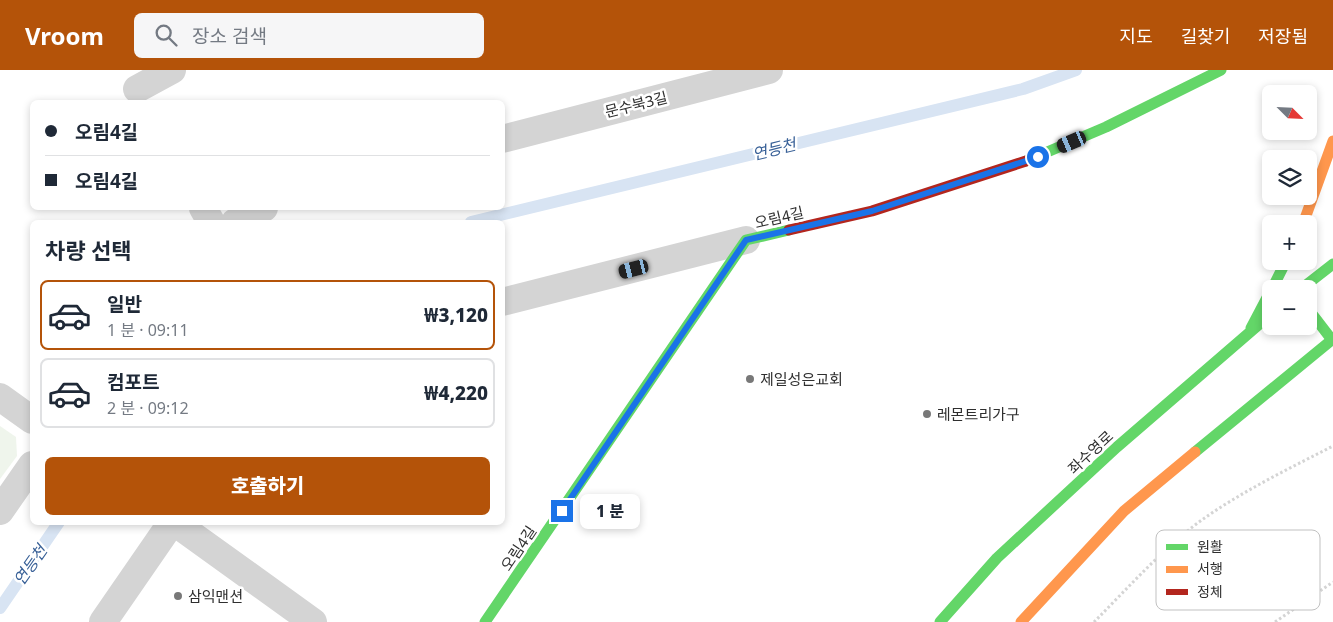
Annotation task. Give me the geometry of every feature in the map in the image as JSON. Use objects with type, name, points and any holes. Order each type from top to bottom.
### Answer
[{"type":"main road","name":"오림4길","points":[[485,622],[746,240],[872,211],[1038,157],[1106,128],[1221,70]]},
{"type":"main road","points":[[1306,215],[1333,141]]},
{"type":"main road","points":[[1313,280],[1333,264]]},
{"type":"main road","points":[[1247,334],[1262,307]]},
{"type":"main road","points":[[1020,622],[1124,511],[1333,339],[1317,320]]},
{"type":"main road","name":"좌수영로","points":[[940,622],[997,558],[1117,447],[1262,322]]},
{"type":"street","points":[[136,87],[172,70]]},
{"type":"street","name":"문수북3길","points":[[505,138],[769,70]]},
{"type":"street","points":[[239,220],[260,210]]},
{"type":"street","points":[[505,301],[746,240]]},
{"type":"street","points":[[0,397],[30,419]]},
{"type":"street","points":[[0,511],[30,468]]},
{"type":"street","points":[[103,622],[171,525]]},
{"type":"street","points":[[177,525],[313,622]]},
{"type":"path","points":[[1192,530],[1205,518],[1295,465],[1333,446]]},
{"type":"path","points":[[1094,622],[1156,562]]},
{"type":"path","points":[[1320,591],[1333,582]]},
{"type":"path","points":[[1275,622],[1292,610]]},
{"type":"shaded area","points":[[0,426],[16,437],[17,456],[0,479]]},
{"type":"waterway","name":"연등천","points":[[479,220],[1023,89],[1076,70]]},
{"type":"waterway","name":"연등천","points":[[0,608],[57,525]]},
{"type":"traffic: fast","points":[[1026,161],[1106,127],[1221,70]]},
{"type":"traffic: fast","points":[[485,622],[746,240],[789,230]]},
{"type":"traffic: fast","points":[[1313,280],[1333,264]]},
{"type":"traffic: fast","points":[[1276,280],[1282,270]]},
{"type":"traffic: fast","points":[[1251,328],[1262,307]]},
{"type":"traffic: fast","points":[[1317,320],[1332,340]]},
{"type":"traffic: fast","points":[[940,622],[997,558],[1117,447],[1262,322]]},
{"type":"traffic: fast","points":[[1195,452],[1333,339]]},
{"type":"traffic: slow","points":[[1306,215],[1333,141]]},
{"type":"traffic: slow","points":[[1021,622],[1124,511],[1195,452]]},
{"type":"traffic: jam","points":[[789,230],[872,211],[1026,161]]},
{"type":"place","name":"제일성은교회","points":[[750,379]]},
{"type":"place","name":"레몬트리가구","points":[[927,414]]},
{"type":"place","name":"삼익맨션","points":[[178,596]]},
{"type":"route","points":[[562,511],[746,240],[872,211],[1038,157]]}]
